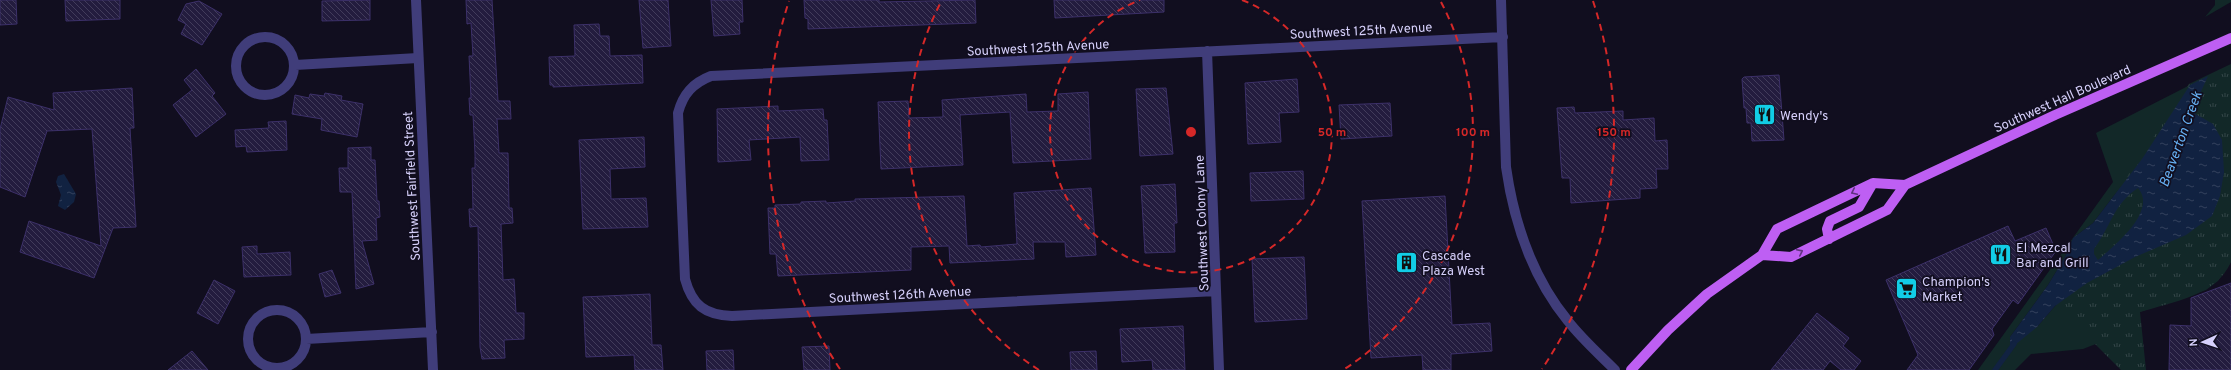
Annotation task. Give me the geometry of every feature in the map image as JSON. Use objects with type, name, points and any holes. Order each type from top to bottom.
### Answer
[{"type":"main road","name":"Southwest Hall Boulevard","points":[[1631,370],[1668,330],[1707,294],[1762,255],[1777,229],[1873,183],[1904,185],[2231,38]]},
{"type":"main road","points":[[1829,239],[1826,229],[1830,221],[1859,207],[1873,183]]},
{"type":"main road","points":[[1762,255],[1791,257],[1829,239],[1887,210],[1904,185]]},
{"type":"street","name":"Southwest Fairfield Street","points":[[416,0],[433,370]]},
{"type":"street","points":[[1501,0],[1506,167],[1512,205],[1521,235],[1538,275],[1568,322],[1615,370]]},
{"type":"street","points":[[264,36],[277,38],[287,45],[293,54],[295,65],[293,77],[287,87],[278,93],[267,95],[256,94],[244,87],[239,79],[236,67],[238,56],[244,45],[253,39],[264,36]]},
{"type":"street","name":"Southwest 125th Avenue","points":[[682,198],[678,113],[682,100],[689,89],[699,80],[712,76],[1503,37]]},
{"type":"street","name":"Southwest Colony Lane","points":[[1207,52],[1219,370]]},
{"type":"street","points":[[295,65],[418,58]]},
{"type":"street","name":"Southwest 126th Avenue","points":[[682,198],[684,267],[688,288],[691,297],[702,308],[720,316],[1216,291]]},
{"type":"street","points":[[276,310],[285,311],[296,318],[305,330],[306,339],[304,351],[298,359],[288,366],[272,368],[260,363],[251,353],[248,341],[250,328],[258,317],[266,312],[276,310]]},
{"type":"street","points":[[306,339],[432,332]]},
{"type":"green space","points":[[2215,0],[2231,0],[2231,2],[2205,17],[2215,5]]},
{"type":"green space","points":[[2231,64],[2231,262],[2224,274],[2215,283],[2204,290],[2179,301],[2140,312],[2146,370],[2121,370],[2047,296],[2189,84]]},
{"type":"green space","points":[[2190,85],[2142,159],[2093,223],[2073,238],[2065,257],[2048,285],[2010,337],[2037,327],[2055,306],[2087,283],[2231,262],[2218,281],[2206,290],[2140,312],[2121,334],[2083,349],[2031,354],[2015,370],[1978,370],[2113,182],[2096,133]]},
{"type":"water","points":[[2208,76],[2192,112],[2213,124],[2222,140],[2224,172],[2220,196],[2212,216],[2186,235],[2135,257],[2087,283],[2055,306],[2037,327],[2010,349],[2010,337],[2048,285],[2065,257],[2073,238],[2093,223],[2142,159],[2190,85]],"holes":[[[2138,188],[2143,197],[2142,207],[2132,227],[2098,260],[2094,254],[2094,249],[2118,208],[2123,201]]]},
{"type":"water","points":[[64,174],[76,194],[74,202],[65,210],[58,206],[61,195],[56,182],[58,176]]},
{"type":"building","points":[[0,0],[16,0],[17,24],[0,25]]},
{"type":"building","points":[[65,0],[120,0],[120,19],[66,21]]},
{"type":"building","points":[[370,0],[370,20],[322,21],[322,1]]},
{"type":"building","points":[[466,0],[492,0],[498,101],[510,101],[511,119],[497,119],[499,153],[508,153],[509,208],[512,208],[513,223],[501,224],[503,280],[514,279],[516,313],[524,313],[524,339],[504,340],[505,358],[482,359],[480,347],[478,226],[470,227],[469,209],[473,209],[472,168],[475,168],[475,154],[473,115],[470,115],[469,98],[471,98],[469,56],[473,56],[471,23],[467,24]]},
{"type":"building","points":[[639,0],[668,0],[671,46],[643,48]]},
{"type":"building","points":[[711,0],[742,0],[743,22],[739,22],[740,34],[714,36]]},
{"type":"building","points":[[804,0],[879,0],[879,2],[975,0],[976,23],[808,29],[808,19],[805,18]]},
{"type":"building","points":[[1054,0],[1164,0],[1164,12],[1055,18]]},
{"type":"building","points":[[199,1],[222,14],[202,45],[181,34],[186,24],[178,20],[186,4]]},
{"type":"building","points":[[599,24],[600,36],[609,36],[610,56],[642,55],[643,83],[553,87],[553,85],[550,85],[549,57],[575,56],[574,25]]},
{"type":"building","points":[[196,69],[215,93],[212,96],[226,114],[196,137],[173,105],[192,90],[184,80]]},
{"type":"building","name":"Wendy's","points":[[1779,75],[1784,140],[1752,141],[1751,123],[1747,123],[1746,108],[1744,108],[1742,79],[1744,77]]},
{"type":"building","points":[[1297,79],[1299,112],[1279,113],[1281,142],[1248,144],[1245,83]]},
{"type":"building","points":[[132,88],[134,128],[130,128],[136,227],[113,228],[94,278],[20,252],[29,221],[101,246],[92,129],[47,131],[25,197],[0,187],[0,129],[8,97],[54,110],[53,93]]},
{"type":"building","points":[[1166,88],[1173,154],[1140,156],[1136,89]]},
{"type":"building","points":[[1088,92],[1091,159],[1013,163],[1010,112],[960,115],[963,165],[881,169],[878,102],[908,101],[909,118],[943,117],[942,100],[1026,94],[1027,112],[1058,111],[1058,94]]},
{"type":"building","points":[[325,93],[342,96],[341,100],[363,104],[357,137],[321,130],[322,119],[292,114],[295,95],[309,98],[310,94],[324,96]]},
{"type":"building","points":[[1390,103],[1392,136],[1341,139],[1339,105]]},
{"type":"building","points":[[778,106],[778,111],[823,109],[824,120],[827,120],[829,160],[801,161],[800,137],[749,140],[751,160],[718,162],[717,109]]},
{"type":"building","points":[[1574,107],[1575,113],[1623,111],[1623,120],[1654,118],[1655,141],[1667,140],[1668,169],[1656,169],[1657,188],[1640,189],[1640,198],[1571,203],[1570,178],[1562,178],[1557,108]]},
{"type":"building","points":[[286,121],[287,150],[247,152],[246,146],[236,147],[235,130],[269,128],[268,122]]},
{"type":"building","points":[[644,137],[645,167],[610,169],[611,199],[646,198],[648,227],[583,229],[579,140]]},
{"type":"building","points":[[371,147],[371,160],[375,160],[377,201],[379,201],[380,217],[376,218],[377,240],[362,241],[374,284],[356,289],[352,192],[340,192],[339,168],[348,168],[348,148]]},
{"type":"building","points":[[1303,171],[1304,199],[1251,201],[1250,173]]},
{"type":"building","points":[[1175,184],[1177,223],[1174,223],[1175,252],[1145,253],[1141,186]]},
{"type":"building","points":[[1091,188],[1096,255],[1066,257],[1065,242],[1033,242],[1034,259],[950,263],[949,246],[911,247],[911,270],[778,276],[776,254],[770,254],[768,208],[775,208],[775,205],[801,204],[801,202],[826,201],[826,203],[855,201],[855,199],[964,196],[967,246],[980,245],[981,247],[1017,244],[1014,193]]},
{"type":"building","name":"Cascade Plaza West","points":[[1445,196],[1452,325],[1490,323],[1492,351],[1451,354],[1451,370],[1423,370],[1422,355],[1371,358],[1362,201]]},
{"type":"building","points":[[2008,226],[2015,241],[2046,228],[2056,251],[2018,304],[2013,300],[1992,329],[1994,335],[1969,370],[1907,370],[1918,355],[1886,280]]},
{"type":"building","points":[[257,246],[257,254],[290,252],[291,275],[244,277],[242,247]]},
{"type":"building","points":[[1304,257],[1307,319],[1255,322],[1252,259]]},
{"type":"building","points":[[332,270],[341,293],[325,297],[319,274]]},
{"type":"building","points":[[214,280],[235,291],[218,324],[197,313]]},
{"type":"building","points":[[2231,283],[2231,370],[2169,370],[2170,325],[2191,326],[2191,298]]},
{"type":"building","points":[[650,294],[652,345],[661,345],[663,370],[635,370],[634,355],[586,357],[583,297]]},
{"type":"building","points":[[1817,313],[1849,338],[1843,346],[1861,361],[1854,370],[1841,370],[1830,361],[1823,370],[1771,370]]},
{"type":"building","points":[[1183,326],[1185,370],[1153,370],[1152,360],[1122,362],[1120,329]]},
{"type":"building","points":[[829,346],[830,370],[804,370],[802,347]]},
{"type":"building","points":[[733,350],[734,370],[707,370],[706,351]]},
{"type":"building","points":[[192,351],[208,370],[168,370]]},
{"type":"building","points":[[1096,351],[1097,370],[1071,370],[1070,352]]},
{"type":"waterway","name":"Beaverton Creek","points":[[1995,370],[2014,344]]},
{"type":"place","name":"Wendy's","points":[[1765,115]]},
{"type":"place","name":"El Mezcal Bar and Grill","points":[[2001,254]]},
{"type":"place","name":"Cascade Plaza West","points":[[1407,262]]},
{"type":"place","name":"Champion's Market","points":[[1907,288]]}]
